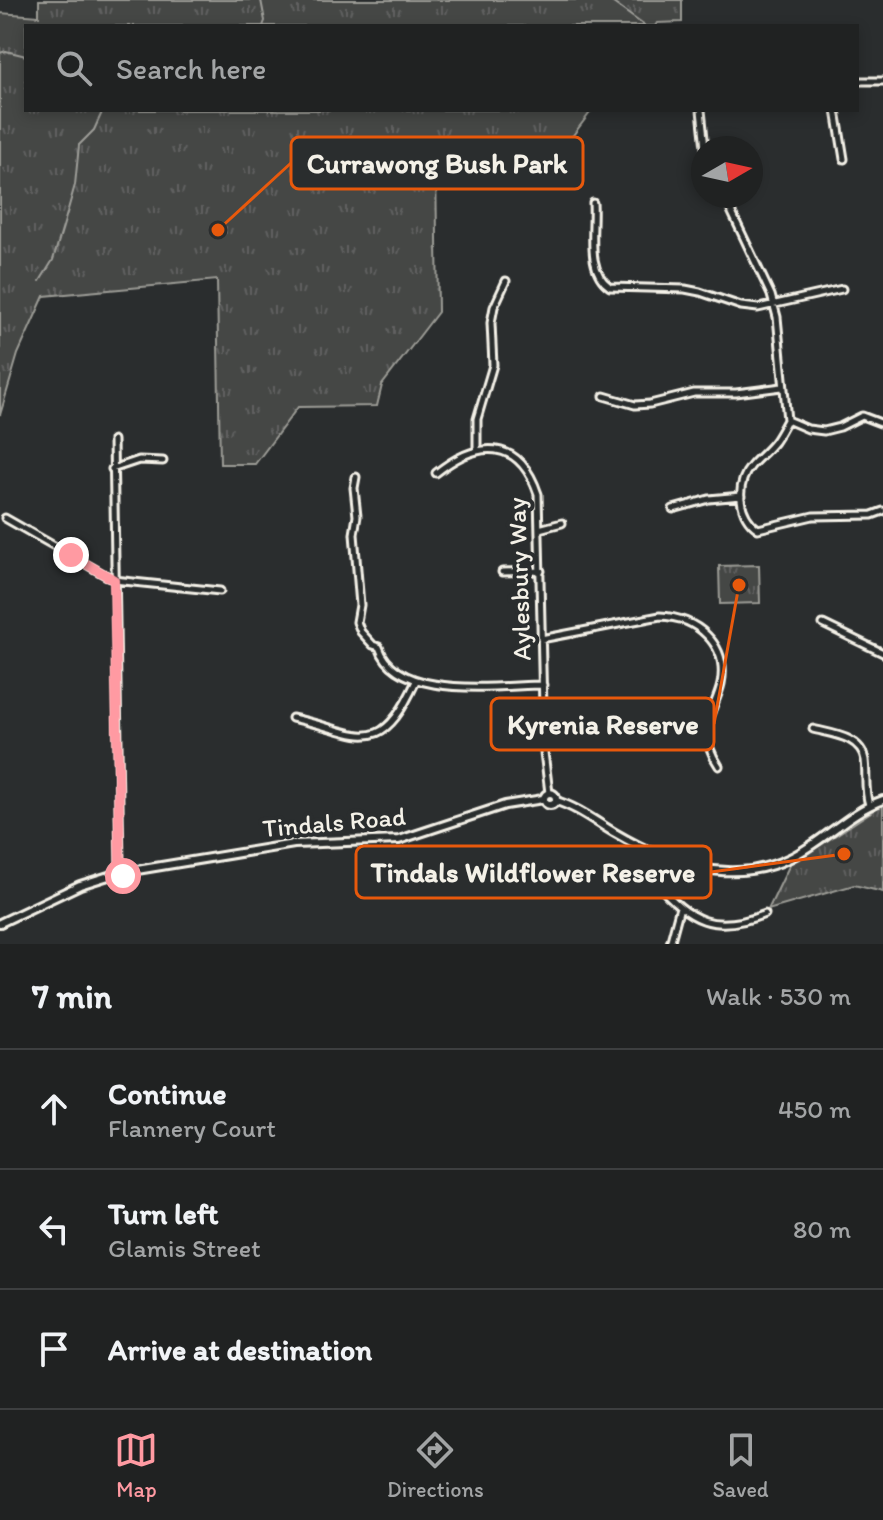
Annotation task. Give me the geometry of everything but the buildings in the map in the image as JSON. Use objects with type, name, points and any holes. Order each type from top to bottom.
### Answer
[{"type":"main road","points":[[543,799],[549,793],[555,795],[556,801],[666,860],[720,872],[768,867],[811,846],[869,805],[883,800]]},
{"type":"main road","name":"Tindals Road","points":[[0,923],[80,885],[120,871],[294,844],[399,840],[505,805],[543,799],[548,805],[556,801]]},
{"type":"street","points":[[859,81],[883,81]]},
{"type":"street","points":[[701,112],[704,136]]},
{"type":"street","points":[[836,112],[844,159]]},
{"type":"street","points":[[593,203],[594,262],[601,281],[610,287],[685,289],[741,306],[774,306],[842,289]]},
{"type":"street","points":[[729,208],[774,306],[787,420],[743,480],[743,513],[758,529],[813,516],[872,515],[883,511]]},
{"type":"street","points":[[436,473],[459,455],[477,449],[477,419],[493,365],[491,323],[494,307],[506,281]]},
{"type":"street","points":[[604,396],[635,405],[694,393],[736,393],[782,387]]},
{"type":"street","points":[[787,420],[816,431],[832,430],[862,416],[883,424]]},
{"type":"street","points":[[113,440],[120,871]]},
{"type":"street","name":"Aylesbury Way","points":[[477,449],[502,451],[516,459],[527,470],[538,494],[544,752],[549,793]]},
{"type":"street","points":[[112,469],[139,460],[163,461]]},
{"type":"street","points":[[356,477],[354,534],[360,605],[357,622],[361,632],[379,647],[382,656],[416,681],[434,686],[543,685]]},
{"type":"street","points":[[673,509],[709,499],[741,496]]},
{"type":"street","points":[[5,518],[114,580],[220,591]]},
{"type":"street","points":[[539,529],[562,523]]},
{"type":"street","points":[[502,572],[541,571]]},
{"type":"street","points":[[541,639],[660,616],[676,616],[703,630],[718,650],[722,667],[721,682],[707,726],[707,740],[719,766]]},
{"type":"street","points":[[823,624],[883,653]]},
{"type":"street","points":[[292,718],[349,735],[368,736],[385,729],[401,713],[416,681]]},
{"type":"street","points":[[813,729],[848,739],[862,751],[869,805]]},
{"type":"street","points":[[640,847],[639,855],[644,867],[680,907],[706,921],[741,924],[765,914]]},
{"type":"street","points":[[670,944],[680,907]]},
{"type":"green space","points":[[39,0],[682,0],[682,22],[656,24],[24,24],[24,112],[590,112],[540,179],[539,161],[436,163],[438,312],[382,385],[377,406],[298,407],[255,464],[220,464],[217,280],[44,296],[18,354],[0,415],[0,13],[39,16]]},
{"type":"green space","points":[[759,565],[760,603],[720,604],[719,566]]},
{"type":"green space","points":[[883,804],[883,892],[854,885],[768,910],[791,862]]},
{"type":"waterway","points":[[261,0],[264,24]]},
{"type":"waterway","points":[[609,0],[642,24]]},
{"type":"waterway","points":[[0,53],[6,51],[24,56]]},
{"type":"waterway","points":[[40,281],[53,260],[65,220],[75,185],[79,145],[94,130],[102,112]]},
{"type":"place","name":"Currawong Bush Park","points":[[218,230]]},
{"type":"place","name":"Kyrenia Reserve","points":[[739,585]]},
{"type":"place","name":"Tindals Wildflower Reserve","points":[[844,854]]},
{"type":"route","points":[[71,555],[114,580],[120,867],[125,870],[123,876]]}]
